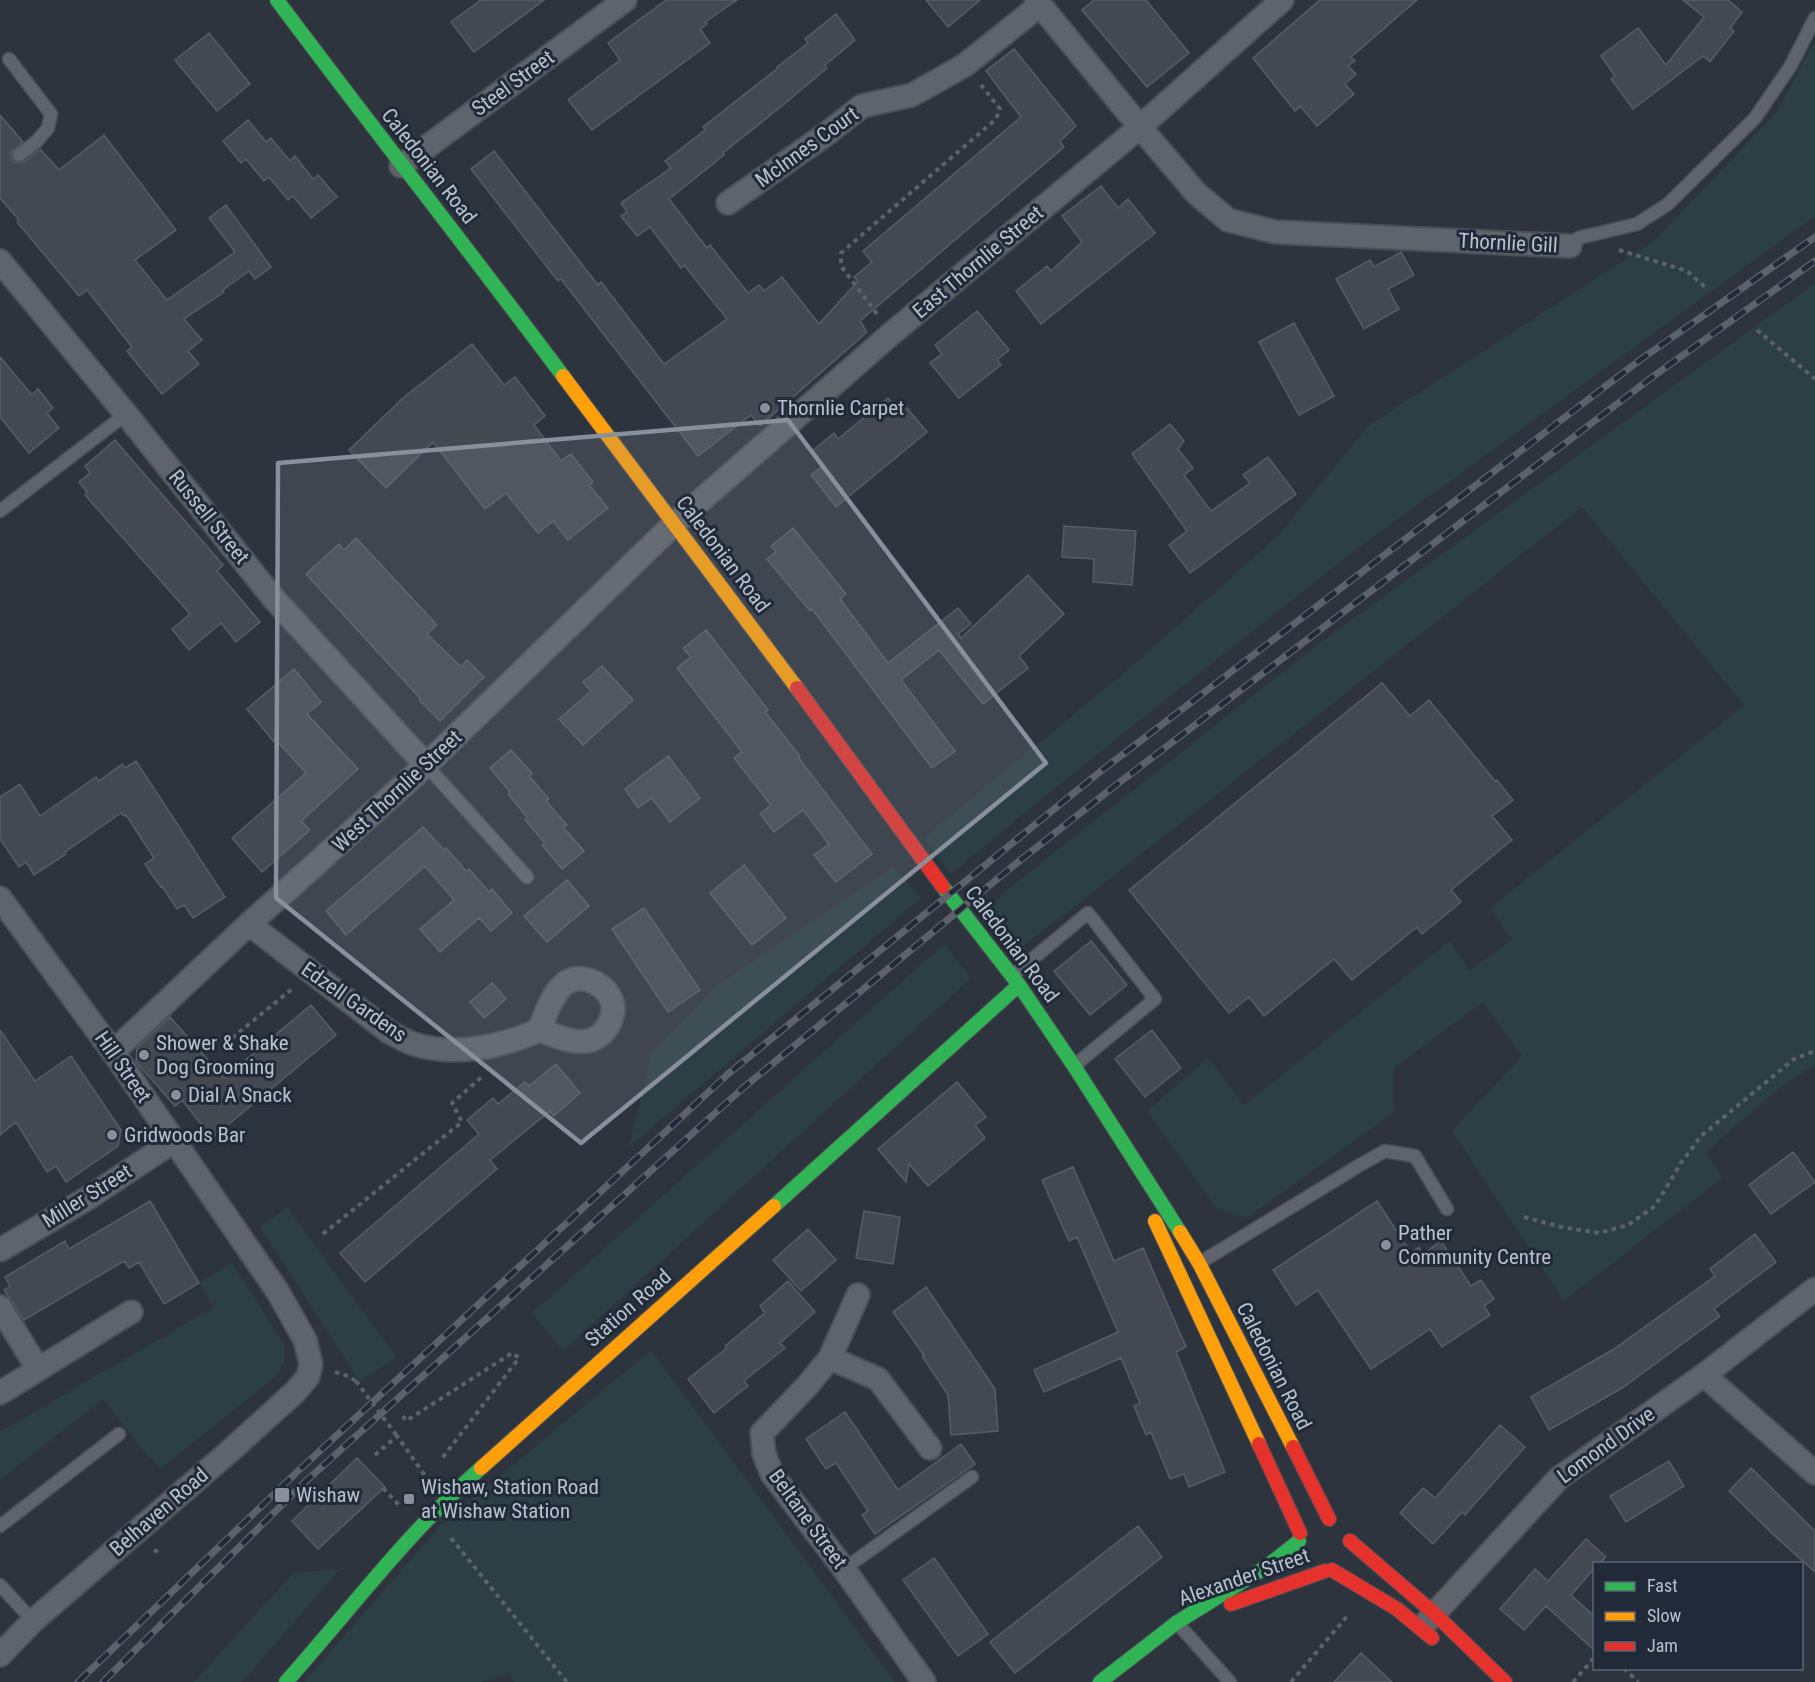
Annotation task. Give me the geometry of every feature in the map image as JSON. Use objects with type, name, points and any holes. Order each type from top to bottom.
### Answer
[{"type":"main road","name":"Caledonian Road","points":[[278,0],[401,166],[466,247],[837,742],[906,839],[1015,981],[1074,1066],[1199,1263],[1329,1519],[1343,1527],[1350,1541],[1432,1629]]},
{"type":"main road","name":"Station Road","points":[[286,1682],[432,1513],[738,1239],[1015,981]]},
{"type":"main road","name":"Caledonian Road","points":[[1122,1142],[1172,1261],[1301,1548],[1317,1570],[1337,1565],[1369,1591],[1432,1629],[1505,1682]]},
{"type":"main road","points":[[1301,1548],[1304,1527],[1320,1519],[1329,1519]]},
{"type":"main road","points":[[1337,1565],[1349,1550],[1350,1541]]},
{"type":"main road","name":"Alexander Street","points":[[1100,1682],[1211,1599],[1301,1548]]},
{"type":"main road","name":"Alexander Street","points":[[1176,1623],[1337,1565]]},
{"type":"street","name":"Steel Street","points":[[401,166],[625,0]]},
{"type":"street","name":"East Thornlie Street","points":[[674,524],[891,334],[1140,127],[1282,0]]},
{"type":"street","name":"Thornlie Gill","points":[[1038,2],[1196,193],[1228,220],[1275,232],[1570,246]]},
{"type":"street","name":"McInnes Court","points":[[728,203],[862,106],[912,95],[965,65],[1038,2]]},
{"type":"street","name":"Russell Street","points":[[0,261],[274,599],[426,765]]},
{"type":"street","name":"West Thornlie Street","points":[[113,1052],[249,924],[426,765],[674,524]]},
{"type":"street","name":"Hill Street","points":[[0,898],[113,1052],[278,1292],[305,1340],[311,1364]]},
{"type":"street","name":"Edzell Gardens","points":[[249,924],[389,1032],[414,1044],[448,1051],[482,1047],[526,1036],[539,1029]]},
{"type":"street","name":"Miller Street","points":[[0,1250],[88,1198],[174,1141]]},
{"type":"street","name":"Lomond Drive","points":[[1432,1629],[1559,1478],[1704,1375],[1815,1289]]},
{"type":"street","name":"Beltane Street","points":[[858,1295],[830,1358],[762,1433],[764,1454],[772,1474],[844,1569],[924,1682]]},
{"type":"street","points":[[0,1307],[38,1369]]},
{"type":"street","points":[[0,1393],[131,1312]]},
{"type":"street","points":[[830,1358],[878,1379],[930,1448]]},
{"type":"street","name":"Belhaven Road","points":[[0,1655],[33,1621],[295,1392],[308,1377],[311,1364]]},
{"type":"street","points":[[1704,1375],[1815,1473]]},
{"type":"lane","name":"Thornlie Gill","points":[[1570,246],[1578,238],[1636,224],[1668,204],[1755,118],[1790,67],[1815,18]]},
{"type":"lane","points":[[9,59],[51,114],[48,128],[37,141],[19,155]]},
{"type":"lane","points":[[0,511],[126,414]]},
{"type":"lane","points":[[426,765],[527,877]]},
{"type":"lane","points":[[1015,981],[1088,913],[1155,999],[1074,1066]]},
{"type":"lane","points":[[1199,1263],[1386,1151],[1415,1156],[1447,1209]]},
{"type":"lane","points":[[0,1526],[119,1434]]},
{"type":"lane","points":[[844,1569],[972,1477]]},
{"type":"lane","points":[[0,1585],[33,1621]]},
{"type":"lane","points":[[1176,1623],[1230,1682]]},
{"type":"path","points":[[891,334],[841,266],[842,253],[996,118],[1000,109],[965,65]]},
{"type":"path","points":[[1611,250],[1622,251],[1687,271],[1707,289]]},
{"type":"path","points":[[1757,330],[1815,379]]},
{"type":"path","points":[[232,1038],[310,973]]},
{"type":"path","points":[[323,1234],[462,1122],[452,1103],[490,1069],[482,1047]]},
{"type":"path","points":[[1524,1217],[1561,1227],[1599,1233],[1628,1225],[1655,1206],[1681,1163],[1701,1136],[1794,1059],[1815,1051]]},
{"type":"path","points":[[403,1416],[406,1421],[512,1353],[519,1359],[438,1464],[445,1470]]},
{"type":"path","points":[[356,1381],[426,1476]]},
{"type":"path","points":[[375,1455],[397,1436]]},
{"type":"path","points":[[383,1488],[398,1504]]},
{"type":"path","points":[[432,1513],[567,1682]]},
{"type":"path","points":[[1291,1682],[1369,1591]]},
{"type":"path","points":[[1573,1682],[1593,1659]]},
{"type":"path","points":[[1626,1670],[1638,1682]]},
{"type":"highlighted area","points":[[788,420],[1046,763],[581,1143],[276,898],[278,463]]},
{"type":"green space","points":[[1815,40],[1815,216],[1351,553],[1046,795],[951,874],[924,838],[1124,673],[1278,536],[1368,426],[1655,240],[1777,112]]},
{"type":"green space","points":[[1815,283],[1815,1065],[1783,1085],[1706,1152],[1722,1178],[1564,1301],[1452,1131],[1522,1056],[1483,1002],[1393,1069],[1394,1112],[1247,1218],[1217,1209],[1147,1111],[1208,1058],[1244,1105],[1449,941],[1470,970],[1512,940],[1490,908],[1744,705],[1582,507],[1016,951],[985,910],[1017,882],[1317,645]]},
{"type":"green space","points":[[893,867],[921,898],[629,1147],[652,1052],[718,985]]},
{"type":"green space","points":[[944,944],[971,978],[563,1351],[532,1313]]},
{"type":"green space","points":[[287,1207],[396,1357],[360,1382],[260,1227]]},
{"type":"green space","points":[[232,1263],[285,1346],[284,1364],[276,1376],[161,1468],[147,1455],[103,1399],[0,1480],[0,1432],[213,1308],[199,1283]]},
{"type":"green space","points":[[651,1350],[895,1682],[514,1682],[510,1673],[482,1682],[304,1682],[441,1525]]},
{"type":"green space","points":[[340,1569],[242,1682],[194,1682],[293,1573]]},
{"type":"building","points":[[481,0],[544,0],[474,52],[451,22]]},
{"type":"building","points":[[666,0],[737,0],[705,22],[707,24],[700,29],[710,43],[592,130],[568,100],[620,60],[608,43]]},
{"type":"building","points":[[926,0],[980,0],[948,27]]},
{"type":"building","points":[[1094,0],[1146,0],[1189,53],[1147,87],[1082,10]]},
{"type":"building","points":[[1320,0],[1417,0],[1351,57],[1355,61],[1348,66],[1356,74],[1345,84],[1354,94],[1317,126],[1300,106],[1295,111],[1253,58]]},
{"type":"building","points":[[1683,0],[1728,0],[1742,12],[1730,28],[1734,31],[1710,62],[1703,56],[1633,109],[1611,79],[1615,76],[1601,56],[1638,28],[1666,65],[1704,17]]},
{"type":"building","points":[[836,14],[855,40],[825,65],[827,68],[669,199],[707,248],[710,245],[748,293],[759,285],[764,291],[782,277],[819,324],[858,281],[854,277],[872,262],[863,251],[1021,117],[986,71],[1014,49],[1076,126],[1060,141],[1064,147],[860,321],[867,332],[760,426],[751,415],[698,456],[561,279],[558,281],[471,169],[494,151],[598,285],[601,282],[664,364],[727,319],[684,265],[681,268],[650,227],[637,236],[621,216],[627,212],[621,203],[671,168],[665,161],[705,130],[703,127],[808,43],[805,39]]},
{"type":"building","points":[[209,33],[250,84],[217,111],[175,60]]},
{"type":"building","points":[[0,115],[23,142],[11,152],[12,160],[16,163],[24,162],[40,149],[59,170],[104,135],[176,230],[135,260],[167,300],[235,252],[209,218],[226,205],[271,267],[255,279],[249,271],[223,290],[224,292],[184,319],[202,340],[188,351],[199,364],[162,394],[127,351],[132,347],[87,290],[79,296],[17,222],[19,220],[0,198]]},
{"type":"building","points":[[248,120],[266,142],[271,138],[290,161],[295,156],[313,179],[318,175],[337,197],[311,218],[293,196],[288,200],[269,177],[264,181],[246,159],[241,163],[223,141]]},
{"type":"building","points":[[1101,186],[1118,208],[1128,199],[1155,233],[1041,324],[1016,291],[1047,266],[1051,271],[1082,242],[1062,216]]},
{"type":"building","points":[[1401,252],[1414,275],[1388,289],[1399,309],[1364,329],[1336,279],[1370,260],[1374,267]]},
{"type":"building","points":[[977,311],[1009,350],[997,360],[1001,365],[959,398],[930,363],[942,354],[935,345]]},
{"type":"building","points":[[1294,323],[1334,396],[1299,415],[1259,342]]},
{"type":"building","points":[[472,344],[504,385],[515,377],[545,416],[534,425],[561,461],[571,454],[593,482],[589,485],[608,508],[568,540],[553,521],[538,533],[506,493],[485,509],[433,442],[386,488],[349,450],[404,397]]},
{"type":"building","points":[[0,357],[32,395],[38,389],[53,408],[47,413],[59,428],[29,453],[0,417]]},
{"type":"building","points":[[888,398],[896,407],[902,402],[927,432],[836,507],[811,475],[824,465],[812,451],[834,433],[838,439]]},
{"type":"building","points":[[1170,424],[1184,441],[1178,449],[1193,468],[1184,475],[1211,511],[1250,483],[1243,475],[1268,457],[1296,494],[1190,573],[1169,545],[1187,531],[1132,454]]},
{"type":"building","points":[[115,440],[223,565],[217,571],[260,622],[236,642],[221,623],[189,650],[172,629],[190,614],[85,495],[87,492],[79,482],[90,473],[85,466]]},
{"type":"building","points":[[1064,526],[1136,531],[1132,585],[1093,582],[1094,559],[1062,557]]},
{"type":"building","points":[[793,528],[846,594],[840,599],[888,663],[958,608],[971,624],[958,634],[961,638],[1028,575],[1064,614],[1019,656],[1028,668],[983,704],[939,650],[901,680],[955,751],[932,768],[812,609],[810,611],[767,559],[776,552],[771,546]]},
{"type":"building","points":[[356,538],[437,625],[427,634],[461,667],[467,660],[484,677],[440,721],[306,574],[339,544],[344,550]]},
{"type":"building","points":[[706,630],[768,710],[765,712],[872,854],[836,882],[814,855],[829,844],[803,810],[774,832],[760,814],[771,805],[734,758],[742,752],[677,668],[691,657],[683,648]]},
{"type":"building","points":[[602,666],[633,700],[583,745],[559,719],[591,691],[583,682]]},
{"type":"building","points":[[294,669],[321,702],[307,714],[358,769],[301,821],[310,830],[262,872],[232,838],[306,773],[276,740],[274,742],[247,709]]},
{"type":"building","points":[[1382,683],[1410,716],[1429,700],[1495,781],[1497,780],[1513,800],[1492,816],[1512,840],[1451,890],[1461,902],[1422,934],[1417,927],[1352,980],[1334,959],[1264,1016],[1249,997],[1229,1013],[1129,890]]},
{"type":"building","points":[[511,750],[532,773],[529,776],[549,799],[546,801],[567,825],[563,827],[584,851],[562,869],[542,845],[545,843],[525,820],[527,817],[508,794],[510,792],[490,768]]},
{"type":"building","points":[[668,756],[700,798],[670,822],[652,798],[638,808],[625,789]]},
{"type":"building","points":[[136,761],[225,897],[193,918],[184,905],[177,909],[152,875],[145,864],[154,858],[126,815],[121,813],[34,875],[26,862],[19,867],[0,839],[0,797],[20,784],[40,816],[96,777],[99,781],[122,764],[125,768]]},
{"type":"building","points":[[423,827],[466,871],[469,869],[489,892],[492,889],[512,913],[491,931],[479,918],[440,952],[420,929],[454,900],[425,866],[346,935],[326,911]]},
{"type":"building","points":[[744,865],[786,918],[752,945],[710,893]]},
{"type":"building","points":[[567,880],[589,906],[547,942],[524,916]]},
{"type":"building","points":[[644,908],[700,990],[668,1012],[612,929]]},
{"type":"building","points":[[1091,941],[1127,985],[1090,1015],[1054,971]]},
{"type":"building","points":[[492,983],[506,999],[484,1018],[470,1002]]},
{"type":"building","points":[[311,1005],[336,1035],[212,1138],[182,1100],[175,1106],[136,1062],[137,1048],[170,1017],[224,1078]]},
{"type":"building","points":[[0,1030],[35,1081],[71,1056],[121,1130],[118,1146],[66,1182],[56,1166],[47,1172],[16,1122],[0,1135]]},
{"type":"building","points":[[1152,1030],[1181,1068],[1145,1097],[1115,1059]]},
{"type":"building","points":[[556,1064],[580,1093],[554,1116],[550,1111],[490,1160],[497,1169],[365,1282],[340,1253],[479,1134],[467,1120],[493,1098],[498,1104],[525,1082],[529,1086]]},
{"type":"building","points":[[957,1082],[986,1117],[975,1125],[985,1138],[928,1186],[909,1164],[906,1182],[878,1149]]},
{"type":"building","points":[[1793,1152],[1815,1182],[1771,1214],[1749,1185]]},
{"type":"building","points":[[1073,1167],[1114,1261],[1143,1248],[1186,1347],[1176,1352],[1225,1472],[1189,1487],[1184,1474],[1170,1479],[1151,1432],[1146,1435],[1134,1406],[1140,1403],[1121,1358],[1044,1392],[1034,1370],[1118,1332],[1077,1237],[1069,1241],[1042,1180]]},
{"type":"building","points":[[150,1201],[199,1283],[164,1304],[139,1262],[129,1268],[124,1261],[24,1320],[4,1290],[10,1286],[5,1277],[65,1241],[69,1249]]},
{"type":"building","points":[[1377,1201],[1411,1253],[1419,1247],[1423,1254],[1441,1241],[1471,1286],[1481,1280],[1494,1299],[1484,1306],[1490,1315],[1442,1347],[1430,1329],[1371,1369],[1318,1290],[1296,1305],[1273,1270]]},
{"type":"building","points":[[864,1211],[900,1217],[893,1264],[856,1258]]},
{"type":"building","points":[[808,1229],[836,1260],[801,1291],[773,1260]]},
{"type":"building","points":[[1755,1234],[1776,1262],[1714,1309],[1720,1316],[1622,1388],[1549,1430],[1531,1397],[1614,1349],[1715,1276],[1710,1269]]},
{"type":"building","points":[[788,1281],[815,1312],[780,1343],[785,1348],[744,1381],[748,1386],[714,1413],[688,1379],[727,1348],[725,1346],[765,1313],[760,1306]]},
{"type":"building","points":[[926,1287],[995,1389],[998,1431],[951,1435],[948,1395],[922,1356],[924,1355],[893,1312]]},
{"type":"building","points":[[845,1412],[898,1490],[961,1444],[975,1464],[875,1534],[862,1515],[868,1511],[836,1463],[826,1469],[806,1439]]},
{"type":"building","points":[[1500,1425],[1525,1447],[1465,1515],[1462,1512],[1433,1544],[1400,1513],[1423,1488],[1435,1498]]},
{"type":"building","points":[[357,1458],[385,1487],[318,1549],[292,1521]]},
{"type":"building","points":[[1669,1461],[1684,1486],[1626,1522],[1610,1496]]},
{"type":"building","points":[[1751,1468],[1815,1531],[1815,1572],[1729,1491]]},
{"type":"building","points":[[1138,1526],[1162,1557],[1015,1673],[990,1642]]},
{"type":"building","points":[[1586,1539],[1606,1557],[1600,1562],[1593,1562],[1593,1570],[1571,1595],[1593,1615],[1593,1649],[1546,1606],[1524,1630],[1500,1609],[1535,1569],[1548,1581]]},
{"type":"building","points":[[934,1558],[988,1634],[958,1656],[903,1580]]},
{"type":"building","points":[[1361,1653],[1392,1682],[1334,1682]]},
{"type":"railway","points":[[78,1682],[297,1472],[728,1074],[1101,771],[1640,360],[1815,237]]},
{"type":"railway","points":[[103,1682],[306,1481],[743,1088],[1018,862],[1116,785],[1655,375],[1815,261]]},
{"type":"traffic: fast","points":[[277,0],[563,376]]},
{"type":"traffic: fast","points":[[943,887],[1019,985],[1074,1066],[1180,1232]]},
{"type":"traffic: fast","points":[[774,1206],[1019,985]]},
{"type":"traffic: fast","points":[[286,1682],[404,1545],[481,1468]]},
{"type":"traffic: fast","points":[[1100,1682],[1176,1623],[1266,1567],[1299,1541]]},
{"type":"traffic: slow","points":[[563,376],[797,688]]},
{"type":"traffic: slow","points":[[481,1468],[774,1206]]},
{"type":"traffic: slow","points":[[1155,1221],[1259,1444]]},
{"type":"traffic: slow","points":[[1180,1232],[1199,1263],[1293,1447]]},
{"type":"traffic: jam","points":[[797,688],[943,887]]},
{"type":"traffic: jam","points":[[1259,1444],[1300,1533]]},
{"type":"traffic: jam","points":[[1293,1447],[1329,1519]]},
{"type":"traffic: jam","points":[[1350,1541],[1435,1614],[1505,1682]]},
{"type":"traffic: jam","points":[[1332,1570],[1397,1609],[1432,1638]]},
{"type":"traffic: jam","points":[[1231,1604],[1325,1571]]},
{"type":"place","name":"Thornlie Carpet","points":[[765,408]]},
{"type":"place","name":"Shower & Shake Dog Grooming","points":[[144,1055]]},
{"type":"place","name":"Dial A Snack","points":[[176,1095]]},
{"type":"place","name":"Gridwoods Bar","points":[[112,1135]]},
{"type":"place","name":"Pather Community Centre","points":[[1386,1245]]},
{"type":"place","name":"Wishaw","points":[[282,1495]]},
{"type":"place","name":"Wishaw, Station Road at Wishaw Station","points":[[409,1499]]}]
